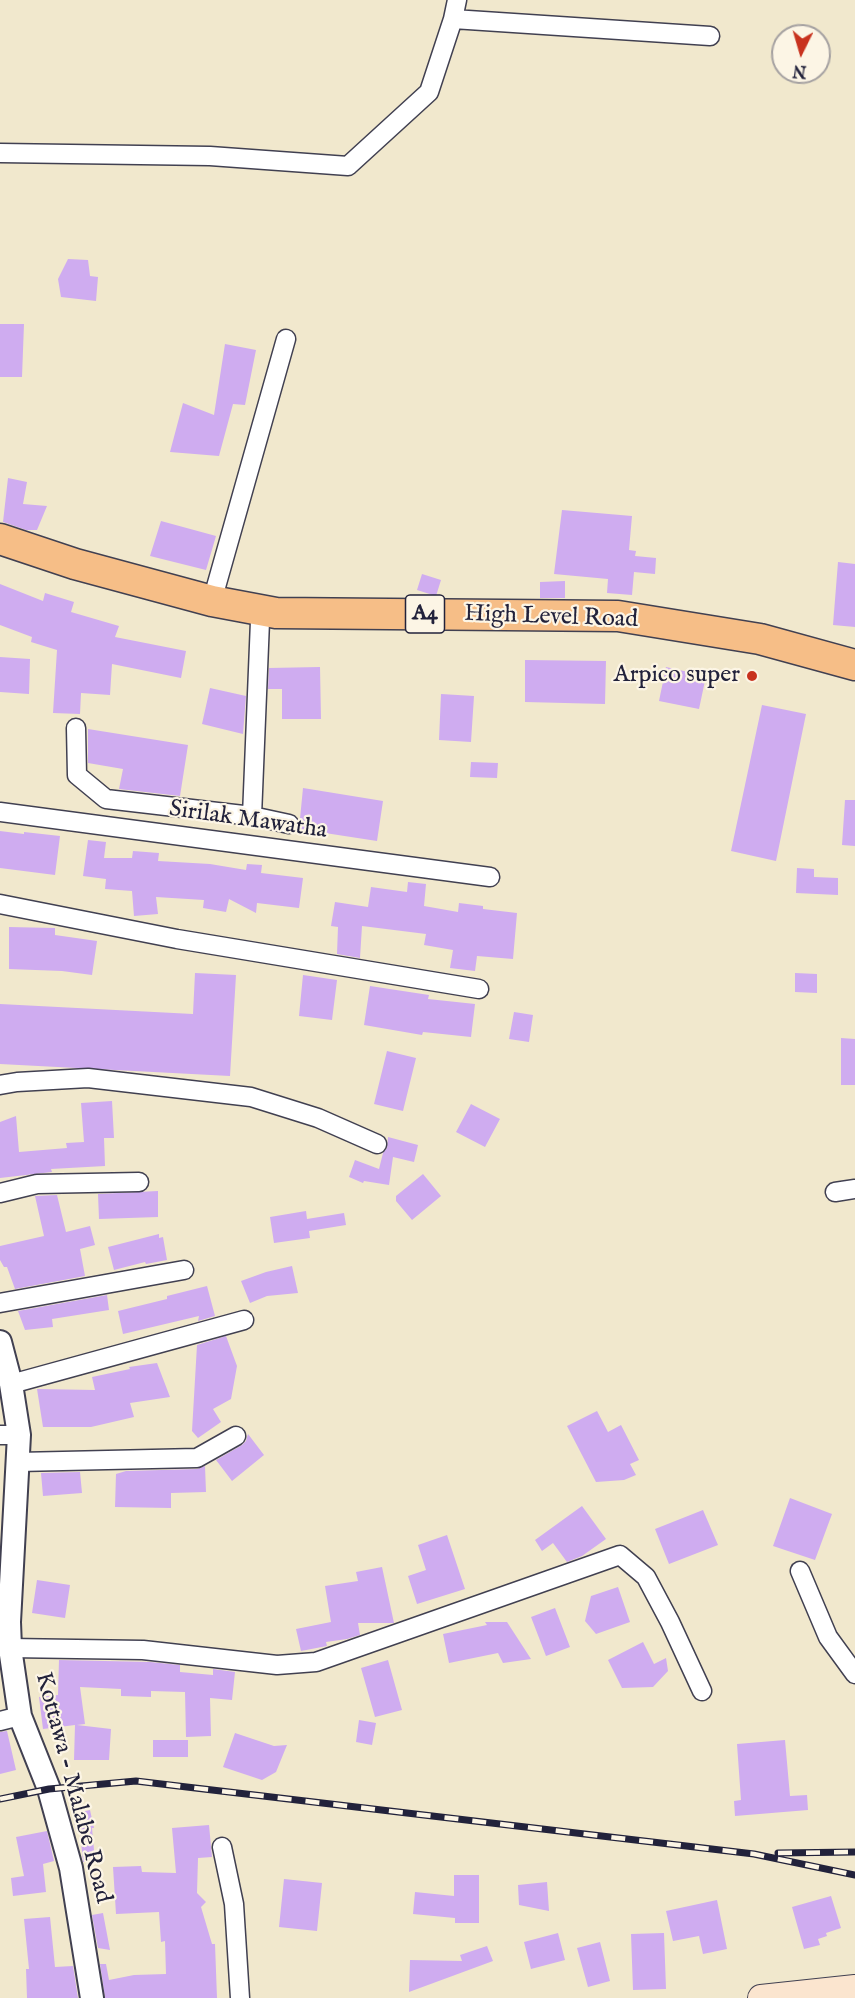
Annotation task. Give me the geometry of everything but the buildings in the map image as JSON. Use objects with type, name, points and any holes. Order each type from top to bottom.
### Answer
[{"type":"highway","name":"High Level Road","points":[[0,539],[75,564],[212,601],[276,613],[616,623],[760,639],[855,665]]},
{"type":"highway","name":"High Level Road","points":[[0,550],[72,575],[260,621],[616,623],[757,650],[855,679]]},
{"type":"main road","points":[[761,1998],[848,1992]]},
{"type":"street","points":[[0,153],[210,156],[348,166],[429,92],[457,0]]},
{"type":"street","points":[[453,19],[710,36]]},
{"type":"street","points":[[212,601],[286,339]]},
{"type":"street","points":[[252,816],[260,621]]},
{"type":"street","points":[[76,728],[78,775],[106,799],[252,816],[289,824]]},
{"type":"street","name":"Sirilak Mawatha","points":[[0,812],[490,877]]},
{"type":"street","points":[[0,904],[177,939],[479,989]]},
{"type":"street","points":[[0,1085],[88,1078],[251,1097],[318,1118],[377,1144]]},
{"type":"street","points":[[0,1193],[37,1184],[139,1182]]},
{"type":"street","points":[[835,1192],[855,1189]]},
{"type":"street","points":[[0,1303],[184,1270]]},
{"type":"street","points":[[11,1384],[244,1320]]},
{"type":"street","name":"Kottawa - Malabe Road","points":[[0,1342],[11,1384],[9,1435],[18,1462],[9,1622],[10,1718],[49,1789],[71,1868],[92,1998]]},
{"type":"street","points":[[18,1462],[197,1458],[236,1436]]},
{"type":"street","points":[[10,1647],[143,1650],[277,1665],[316,1662],[620,1555],[646,1577],[702,1691]]},
{"type":"street","points":[[800,1571],[828,1637],[855,1674]]},
{"type":"street","points":[[222,1847],[234,1904],[240,1998]]},
{"type":"railway","points":[[0,1799],[49,1789],[136,1781],[754,1854],[855,1875]]},
{"type":"railway","points":[[778,1853],[855,1852]]},
{"type":"place","name":"Arpico super","points":[[752,676]]}]
